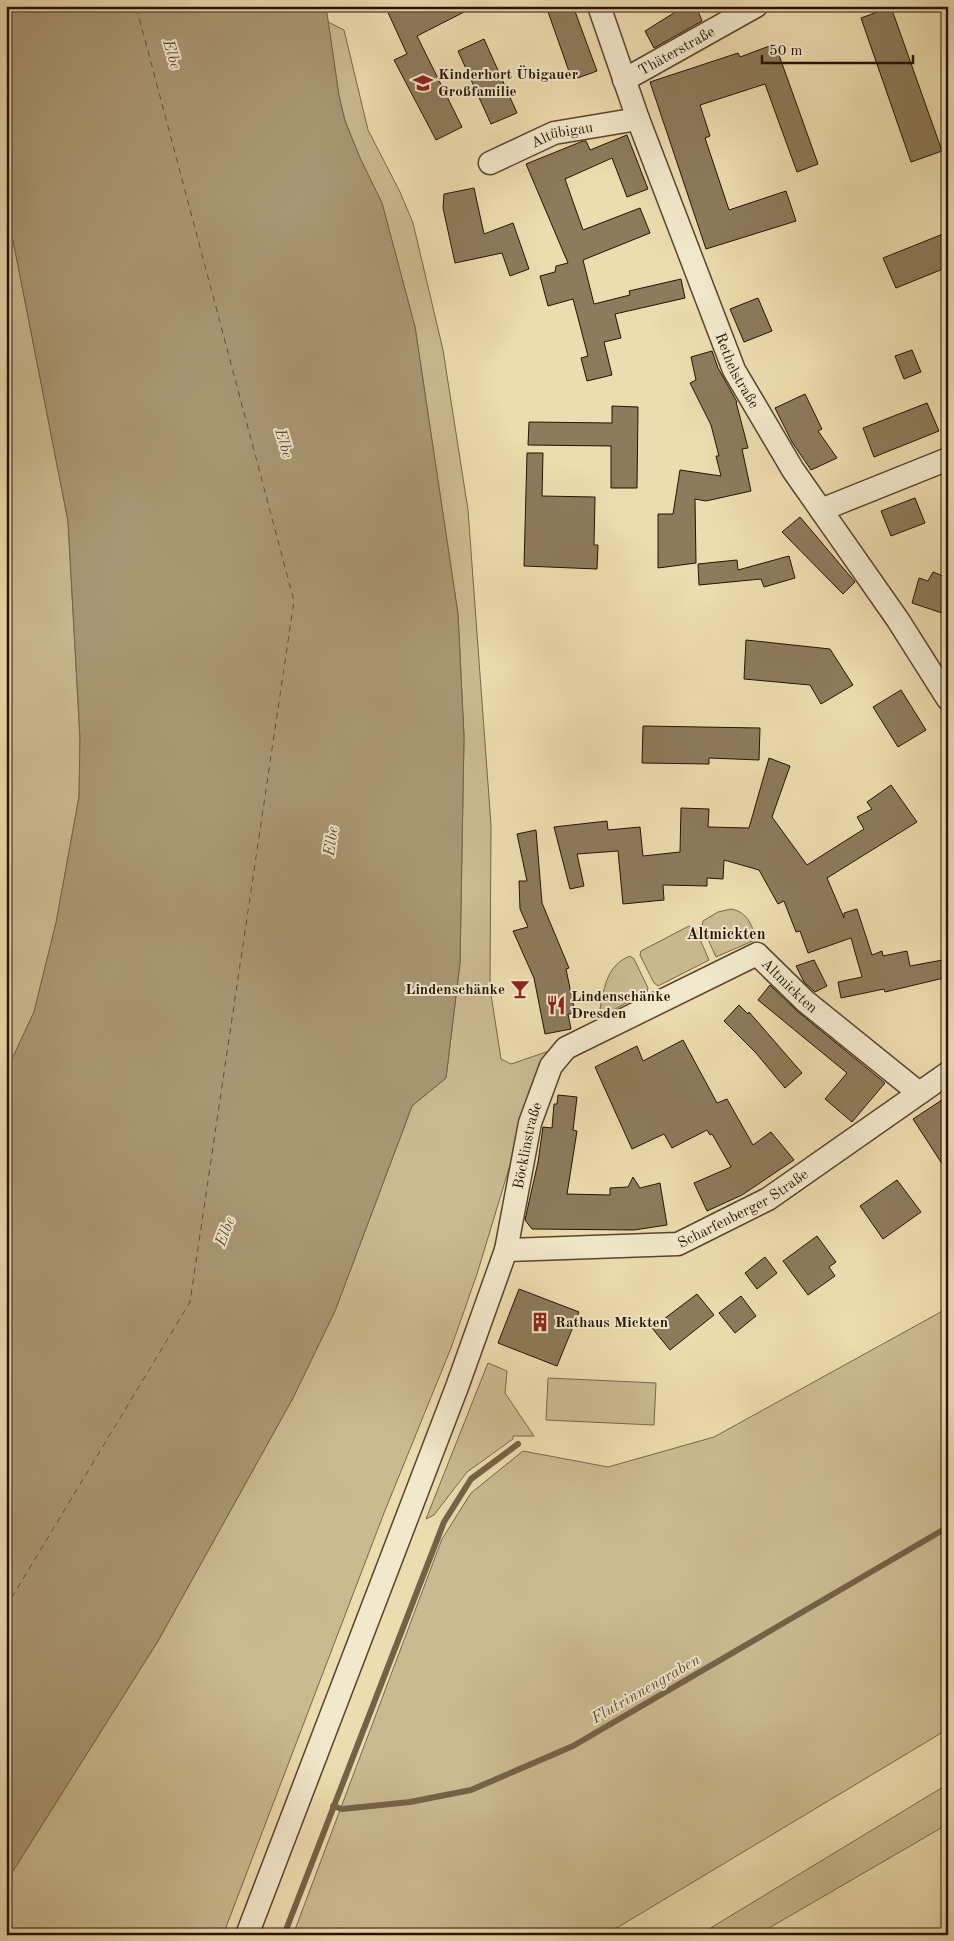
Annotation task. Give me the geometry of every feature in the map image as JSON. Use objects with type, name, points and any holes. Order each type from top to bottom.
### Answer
[{"type":"street","name":"Rethelstraße","points":[[599,6],[638,119],[734,370],[793,470],[898,620],[948,699]]},
{"type":"street","name":"Thäterstraße","points":[[624,80],[756,6]]},
{"type":"street","name":"Altübigau","points":[[490,163],[554,133],[638,119]]},
{"type":"street","points":[[821,510],[948,459]]},
{"type":"street","name":"Altmickten","points":[[566,1048],[757,954],[805,1001],[919,1093]]},
{"type":"street","name":"Böcklinstraße","points":[[247,1935],[458,1388],[506,1250],[530,1123],[551,1066],[566,1048]]},
{"type":"street","name":"Scharfenberger Straße","points":[[506,1250],[678,1244],[768,1199],[948,1073]]},
{"type":"shaded area","points":[[328,22],[344,30],[368,130],[400,192],[413,223],[443,350],[468,510],[491,825],[490,988],[501,1059],[511,1064],[549,1051],[513,1155],[477,1274],[451,1348],[384,1513],[223,1935],[6,1935],[6,1882],[158,1641],[293,1398],[335,1311],[412,1106],[446,1078],[460,963],[464,737],[458,614],[415,327],[382,203],[360,158],[345,121],[339,96]]},
{"type":"shaded area","points":[[6,218],[13,240],[68,521],[80,738],[79,797],[56,923],[34,1012],[6,1072]]},
{"type":"shaded area","points":[[731,909],[745,916],[751,924],[757,939],[716,957],[702,926],[703,921],[718,912]]},
{"type":"shaded area","points":[[689,926],[695,928],[709,960],[658,986],[654,983],[640,955],[641,951]]},
{"type":"shaded area","points":[[630,956],[634,959],[648,988],[647,992],[600,1017],[599,1014],[607,980],[615,966]]},
{"type":"shaded area","points":[[948,1308],[948,1729],[605,1935],[293,1935],[442,1539],[471,1493],[523,1451],[608,1467],[714,1437]]},
{"type":"shaded area","points":[[488,1363],[507,1371],[505,1393],[534,1436],[513,1436],[513,1439],[467,1472],[434,1515],[426,1519]]},
{"type":"shaded area","points":[[548,1378],[656,1383],[654,1425],[546,1420]]},
{"type":"shaded area","points":[[948,1784],[948,1824],[757,1935],[699,1935]]},
{"type":"water","name":"Elbe","points":[[6,6],[326,6],[339,96],[345,121],[360,158],[382,203],[415,327],[458,614],[464,737],[460,963],[446,1078],[412,1106],[335,1311],[293,1398],[158,1641],[6,1882],[6,1072],[34,1012],[56,923],[79,797],[80,738],[68,521],[13,240],[6,218]]},
{"type":"building","points":[[385,6],[476,6],[417,36],[462,127],[436,140],[394,60],[407,54]]},
{"type":"building","points":[[546,6],[573,6],[597,71],[572,80]]},
{"type":"building","points":[[685,6],[696,6],[702,21],[654,48],[645,31]]},
{"type":"building","points":[[891,7],[942,151],[911,162],[861,18]]},
{"type":"building","points":[[484,39],[517,113],[491,124],[458,51]]},
{"type":"building","points":[[775,44],[818,164],[797,172],[765,84],[700,105],[710,136],[705,138],[729,210],[786,191],[796,221],[706,249],[650,82],[738,53],[740,57]]},
{"type":"building","points":[[627,135],[648,189],[627,197],[612,158],[565,179],[583,230],[640,208],[650,233],[583,260],[594,304],[630,295],[629,291],[681,279],[685,298],[615,314],[621,338],[604,342],[612,375],[587,381],[581,358],[588,356],[573,299],[548,306],[540,276],[555,272],[556,266],[568,263],[526,164],[583,141],[586,141],[590,150]]},
{"type":"building","points":[[474,188],[484,234],[513,223],[529,269],[510,276],[502,253],[455,263],[443,208],[444,194]]},
{"type":"building","points":[[948,232],[948,267],[896,288],[883,258]]},
{"type":"building","points":[[758,298],[772,331],[744,342],[730,309]]},
{"type":"building","points":[[912,350],[921,372],[904,379],[895,356]]},
{"type":"building","points":[[712,351],[718,368],[737,402],[748,448],[742,449],[751,491],[706,501],[695,499],[696,563],[658,568],[658,514],[673,514],[680,470],[721,476],[716,456],[719,456],[711,425],[690,383],[696,380],[691,357]]},
{"type":"building","points":[[805,394],[822,429],[818,431],[837,458],[811,470],[792,442],[775,408]]},
{"type":"building","points":[[927,403],[939,431],[874,457],[863,428]]},
{"type":"building","points":[[612,406],[638,407],[637,488],[611,488],[611,446],[528,445],[529,422],[612,423]]},
{"type":"building","points":[[527,453],[543,453],[542,496],[595,497],[594,545],[598,545],[597,569],[524,566]]},
{"type":"building","points":[[915,498],[925,523],[891,536],[881,511]]},
{"type":"building","points":[[800,517],[855,582],[843,594],[782,532]]},
{"type":"building","points":[[789,556],[795,578],[764,587],[761,579],[699,585],[698,564],[737,560],[738,570]]},
{"type":"building","points":[[933,572],[948,578],[948,615],[912,603],[919,578],[928,581]]},
{"type":"building","points":[[746,640],[830,649],[853,685],[821,704],[810,685],[744,679]]},
{"type":"building","points":[[901,690],[926,730],[898,747],[873,707]]},
{"type":"building","points":[[643,726],[760,728],[759,760],[709,758],[709,764],[642,763]]},
{"type":"building","points":[[769,758],[790,766],[772,817],[807,865],[864,829],[857,817],[872,809],[867,802],[891,785],[917,822],[827,878],[844,918],[844,913],[857,909],[872,955],[882,951],[883,956],[907,951],[910,966],[948,959],[948,977],[885,992],[884,989],[841,998],[838,982],[862,977],[851,938],[808,953],[800,931],[796,932],[784,901],[778,904],[759,870],[724,860],[723,879],[707,878],[707,886],[663,885],[664,900],[623,904],[618,851],[577,854],[584,886],[570,889],[554,827],[607,821],[608,830],[640,827],[643,856],[680,852],[681,808],[709,809],[708,827],[749,828]]},
{"type":"building","points":[[536,830],[542,903],[569,968],[566,969],[575,1013],[568,1014],[571,1029],[545,1034],[534,978],[513,931],[528,927],[520,909],[519,881],[527,881],[517,834]]},
{"type":"building","points":[[814,960],[827,986],[815,992],[804,982],[796,966]]},
{"type":"building","points":[[770,985],[797,1011],[885,1083],[852,1122],[825,1099],[847,1073],[758,1000]]},
{"type":"building","points":[[739,1005],[748,1014],[749,1012],[802,1073],[785,1088],[756,1053],[724,1021]]},
{"type":"building","points":[[683,1040],[717,1103],[727,1099],[753,1145],[771,1132],[794,1160],[742,1195],[707,1211],[694,1183],[731,1167],[712,1134],[710,1135],[707,1130],[672,1148],[664,1134],[632,1149],[595,1067],[637,1046],[643,1061]]},
{"type":"building","points":[[558,1095],[577,1097],[573,1130],[577,1131],[567,1194],[610,1195],[610,1188],[628,1187],[633,1177],[640,1188],[660,1183],[667,1225],[634,1230],[532,1229],[525,1220],[538,1162],[543,1127],[552,1128],[554,1104],[557,1104]]},
{"type":"building","points":[[948,1096],[948,1173],[913,1119]]},
{"type":"building","points":[[897,1180],[921,1212],[883,1239],[860,1206]]},
{"type":"building","points":[[817,1236],[836,1262],[829,1267],[835,1276],[808,1295],[783,1261]]},
{"type":"building","points":[[765,1257],[777,1273],[757,1289],[745,1273]]},
{"type":"building","name":"Rathaus Mickten","points":[[519,1289],[579,1312],[557,1366],[498,1343]]},
{"type":"building","points":[[697,1294],[714,1315],[670,1350],[652,1328]]},
{"type":"building","points":[[741,1296],[756,1316],[735,1333],[719,1313]]},
{"type":"waterway","points":[[284,1935],[444,1522],[471,1479],[518,1444]]},
{"type":"waterway","name":"Flutrinnengraben","points":[[333,1806],[342,1809],[410,1802],[471,1790],[573,1746],[948,1527]]},
{"type":"ferry route","points":[[6,1607],[190,1302],[294,601],[136,6]]},
{"type":"place","name":"Kinderhort Übigauer Großfamilie","points":[[423,83]]},
{"type":"place","name":"Lindenschänke","points":[[520,989]]},
{"type":"place","name":"Lindenschänke Dresden","points":[[556,1005]]},
{"type":"place","name":"Rathaus Mickten","points":[[540,1322]]},
{"type":"district","name":"Altmickten","points":[[726,933]]}]
